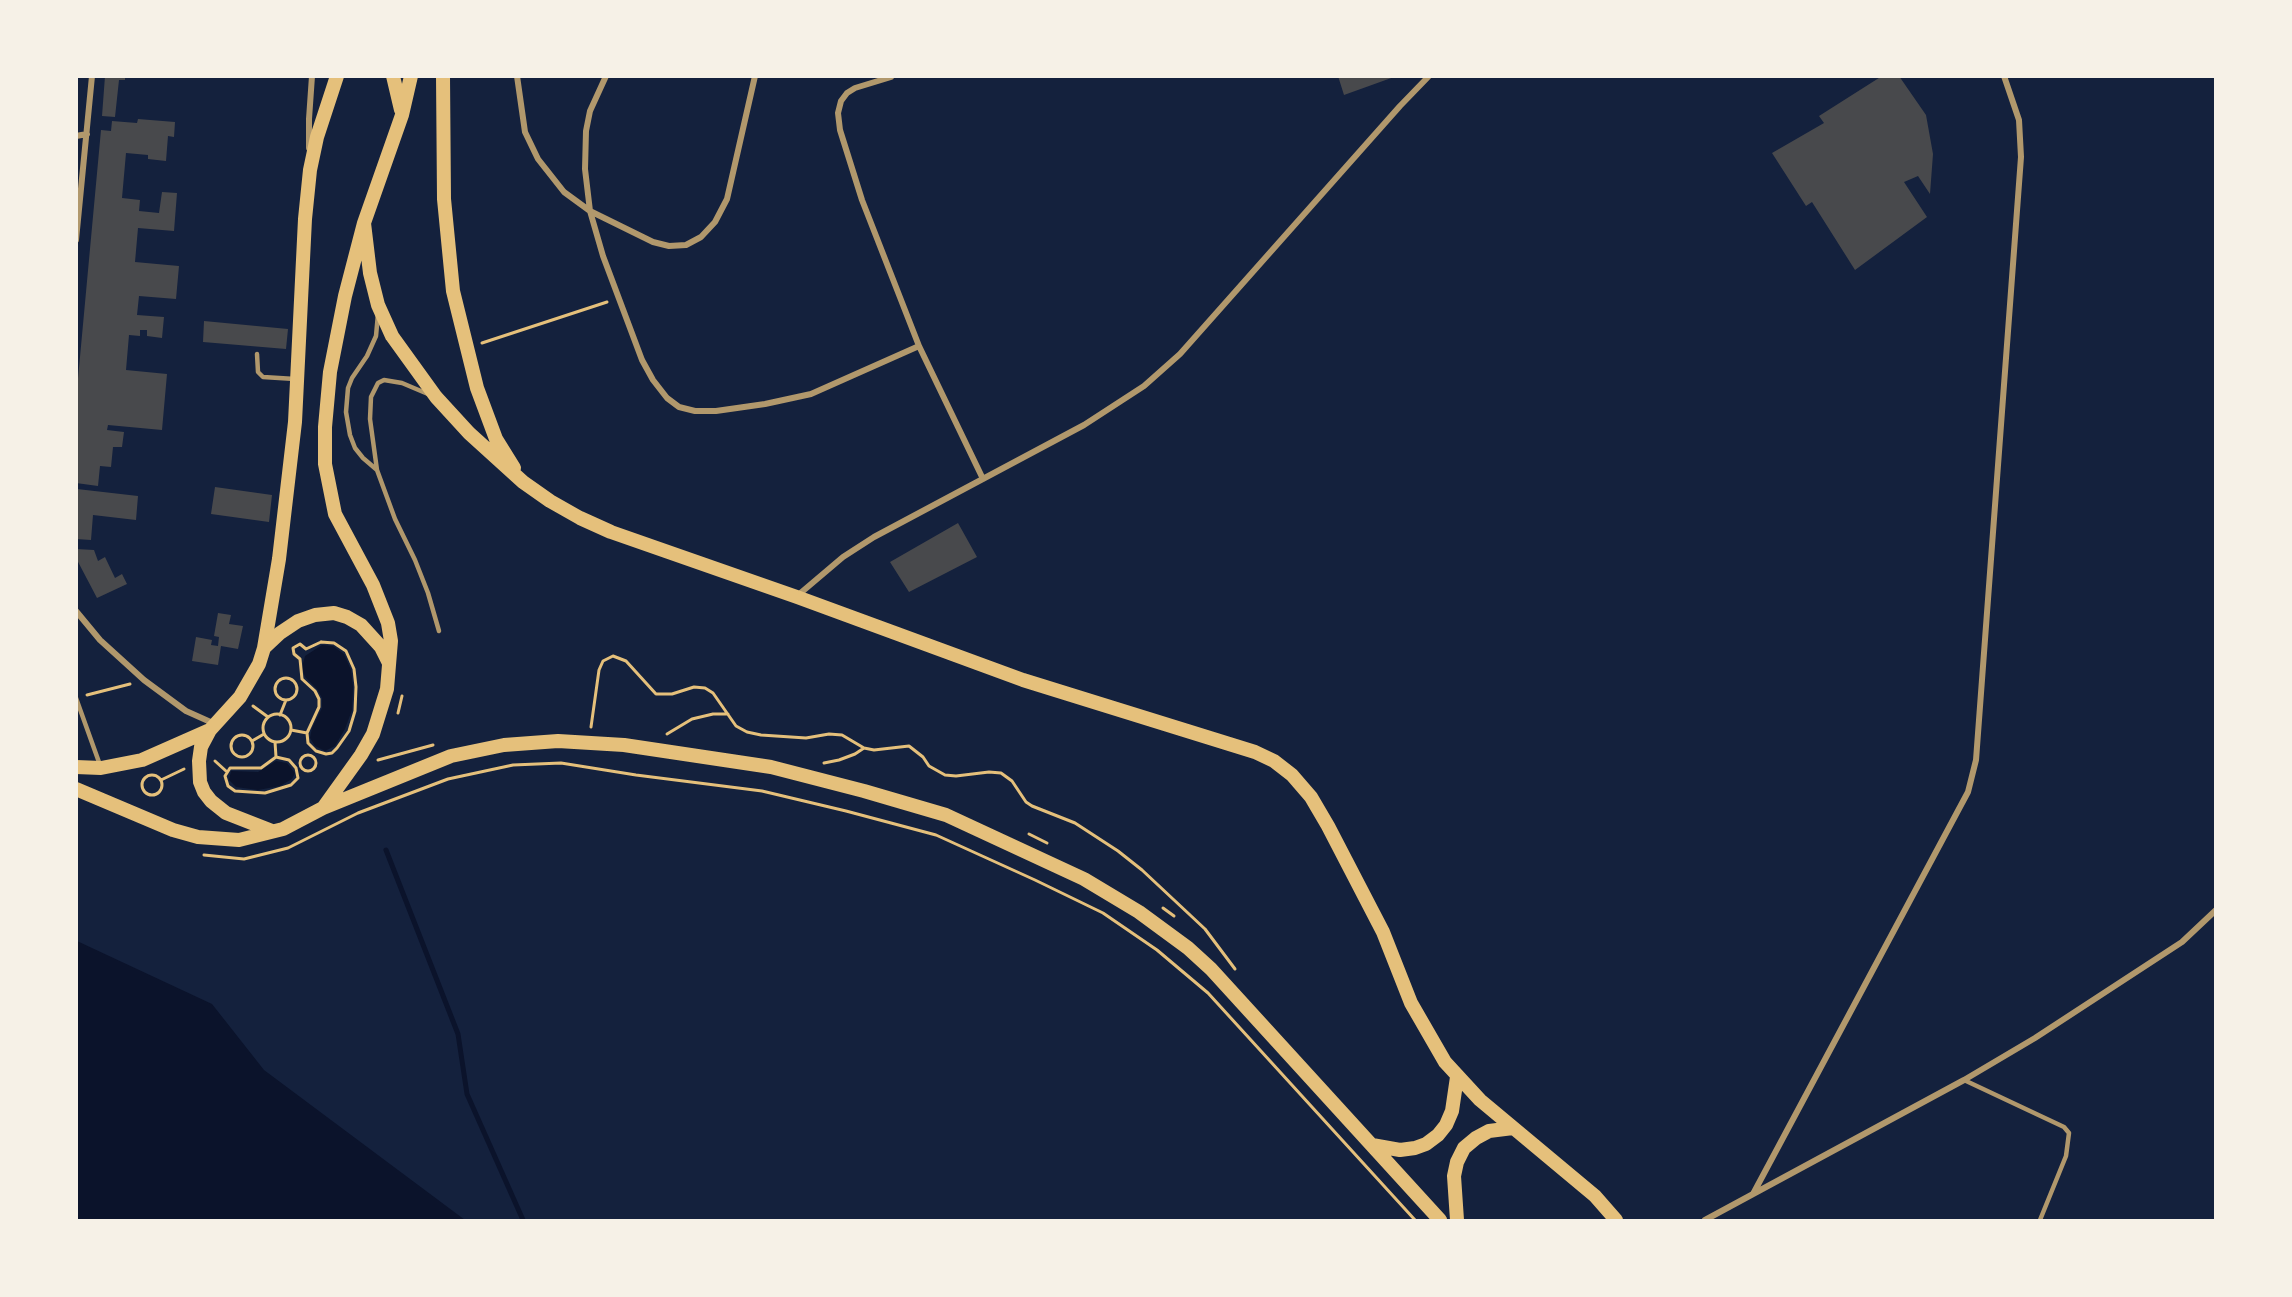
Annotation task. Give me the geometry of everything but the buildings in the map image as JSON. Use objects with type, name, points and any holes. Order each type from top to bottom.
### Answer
[{"type":"main road","points":[[272,831],[226,813],[211,801],[200,782],[199,761],[201,747],[213,727],[240,697],[251,679],[264,648],[289,480],[298,379],[305,219],[310,170],[317,137],[337,76]]},
{"type":"main road","points":[[383,76],[395,81],[402,115]]},
{"type":"main road","points":[[323,807],[361,755],[372,734],[387,689],[391,640],[388,623],[373,585],[335,514],[325,464],[325,428],[330,372],[345,296],[364,223],[402,115],[411,76]]},
{"type":"main road","points":[[443,76],[444,199],[453,291],[477,388],[496,439],[523,482]]},
{"type":"main road","points":[[364,223],[370,273],[378,305],[392,336],[436,397],[485,448],[523,482],[580,518],[611,532],[1023,680],[1255,752],[1274,761],[1292,775],[1311,797],[1328,826],[1383,932],[1411,1003],[1435,1047],[1457,1077],[1513,1128],[1595,1196],[1616,1221]]},
{"type":"main road","points":[[264,648],[298,621],[315,615],[334,613],[348,617],[361,625],[381,647],[390,664]]},
{"type":"main road","points":[[76,767],[101,768],[142,760],[213,727]]},
{"type":"main road","points":[[76,789],[164,826],[198,837],[239,840],[301,821],[323,807],[451,756],[504,745],[558,741],[624,745],[771,766],[864,790],[946,815],[1084,879],[1139,912],[1188,948],[1211,969],[1440,1221]]},
{"type":"main road","points":[[1372,1145],[1400,1150],[1415,1148],[1426,1144],[1438,1135],[1446,1125],[1452,1111],[1457,1077]]},
{"type":"main road","points":[[1457,1221],[1454,1176],[1457,1162],[1464,1148],[1476,1137],[1489,1131],[1513,1128]]},
{"type":"street","points":[[76,240],[92,76]]},
{"type":"street","points":[[310,170],[309,119],[312,76]]},
{"type":"street","points":[[517,76],[525,132],[538,159],[564,192],[590,210],[653,242],[669,246],[686,245],[701,237],[715,222],[727,199],[755,76]]},
{"type":"street","points":[[606,76],[590,111],[586,131],[585,169],[590,210],[617,298],[642,360],[653,380],[667,398],[679,407],[695,411],[726,410],[811,394],[919,346]]},
{"type":"street","points":[[797,597],[835,564],[874,537],[1084,424],[1144,386],[1173,360],[1429,76]]},
{"type":"street","points":[[1753,1194],[1968,792],[1977,760],[2021,158],[2019,120],[2004,76]]},
{"type":"street","points":[[891,77],[855,88],[847,93],[841,101],[838,113],[840,130],[862,200],[919,346],[983,479]]},
{"type":"street","points":[[76,136],[87,134]]},
{"type":"street","points":[[76,611],[100,640],[144,680],[186,711],[213,727]]},
{"type":"street","points":[[1705,1221],[1964,1080],[2035,1038],[2173,948],[2216,910]]},
{"type":"lane","points":[[377,470],[363,459],[355,448],[346,412],[348,388],[376,336],[378,305]]},
{"type":"lane","points":[[257,354],[258,372],[263,377],[298,379]]},
{"type":"lane","points":[[436,397],[402,383],[384,380],[378,383],[371,397],[370,407],[377,470],[395,519],[416,560],[439,631]]},
{"type":"lane","points":[[76,698],[101,768]]},
{"type":"lane","points":[[1964,1080],[2064,1127],[2069,1133],[2066,1156],[2040,1221]]},
{"type":"path","points":[[466,348],[617,298]]},
{"type":"path","points":[[321,642],[334,643],[346,651],[356,678],[355,711],[345,738],[332,753],[320,754],[316,751],[308,743],[307,733],[319,707],[319,699],[315,691],[302,679],[300,659],[293,651],[294,645],[300,644],[306,649],[321,642]]},
{"type":"path","points":[[600,727],[591,727],[599,670],[603,661],[613,656],[626,661],[656,694],[672,694],[694,687],[705,688],[713,693],[736,726],[747,732],[806,738],[829,734],[842,735],[864,748],[874,750],[909,746],[916,750],[929,766],[945,775],[1001,773],[1012,781],[1026,802],[1076,823],[1119,851],[1142,870],[1205,929],[1236,973],[1222,961]]},
{"type":"path","points":[[286,678],[295,683],[296,693],[292,698],[286,700],[277,695],[276,684],[286,678]]},
{"type":"path","points":[[295,683],[302,679]]},
{"type":"path","points":[[76,698],[144,680]]},
{"type":"path","points":[[394,722],[402,702],[402,691]]},
{"type":"path","points":[[280,715],[286,700]]},
{"type":"path","points":[[667,734],[692,719],[713,714],[728,714]]},
{"type":"path","points":[[272,715],[280,715],[288,720],[291,730],[287,738],[275,742],[270,741],[264,734],[265,721],[272,715]]},
{"type":"path","points":[[291,730],[307,733]]},
{"type":"path","points":[[658,733],[676,736]]},
{"type":"path","points":[[252,741],[264,734]]},
{"type":"path","points":[[243,735],[252,741],[253,747],[250,754],[240,757],[232,750],[233,739],[243,735]]},
{"type":"path","points":[[275,742],[276,757]]},
{"type":"path","points":[[382,752],[378,762],[433,745]]},
{"type":"path","points":[[829,769],[821,765],[855,754],[864,748]]},
{"type":"path","points":[[312,756],[316,763],[312,770],[307,771],[301,766],[300,761],[303,757],[312,756],[316,751]]},
{"type":"path","points":[[238,767],[240,757]]},
{"type":"path","points":[[276,757],[289,760],[296,768],[298,778],[291,785],[266,793],[235,790],[225,781],[227,771],[238,767],[261,768],[276,757]]},
{"type":"path","points":[[202,855],[244,858],[288,848],[358,813],[448,779],[513,765],[561,763],[762,791],[936,835],[1103,913],[1156,950],[1208,993],[1415,1221]]},
{"type":"path","points":[[296,768],[301,766]]},
{"type":"path","points":[[154,775],[161,780],[160,792],[152,795],[144,791],[142,783],[147,777],[154,775]]},
{"type":"path","points":[[1028,834],[1048,843]]},
{"type":"path","points":[[1158,905],[1176,918]]},
{"type":"water","points":[[322,645],[333,646],[344,654],[351,670],[353,687],[352,710],[345,729],[335,746],[325,751],[315,746],[310,738],[312,728],[322,708],[322,698],[305,677],[302,668],[305,656]]},
{"type":"water","points":[[276,761],[287,763],[295,773],[292,779],[280,786],[258,790],[236,787],[229,780],[231,771],[258,772]]},
{"type":"water","points":[[77,941],[212,1004],[264,1070],[465,1220],[77,1220]]},
{"type":"waterway","points":[[386,850],[458,1034],[467,1094],[523,1220]]}]
